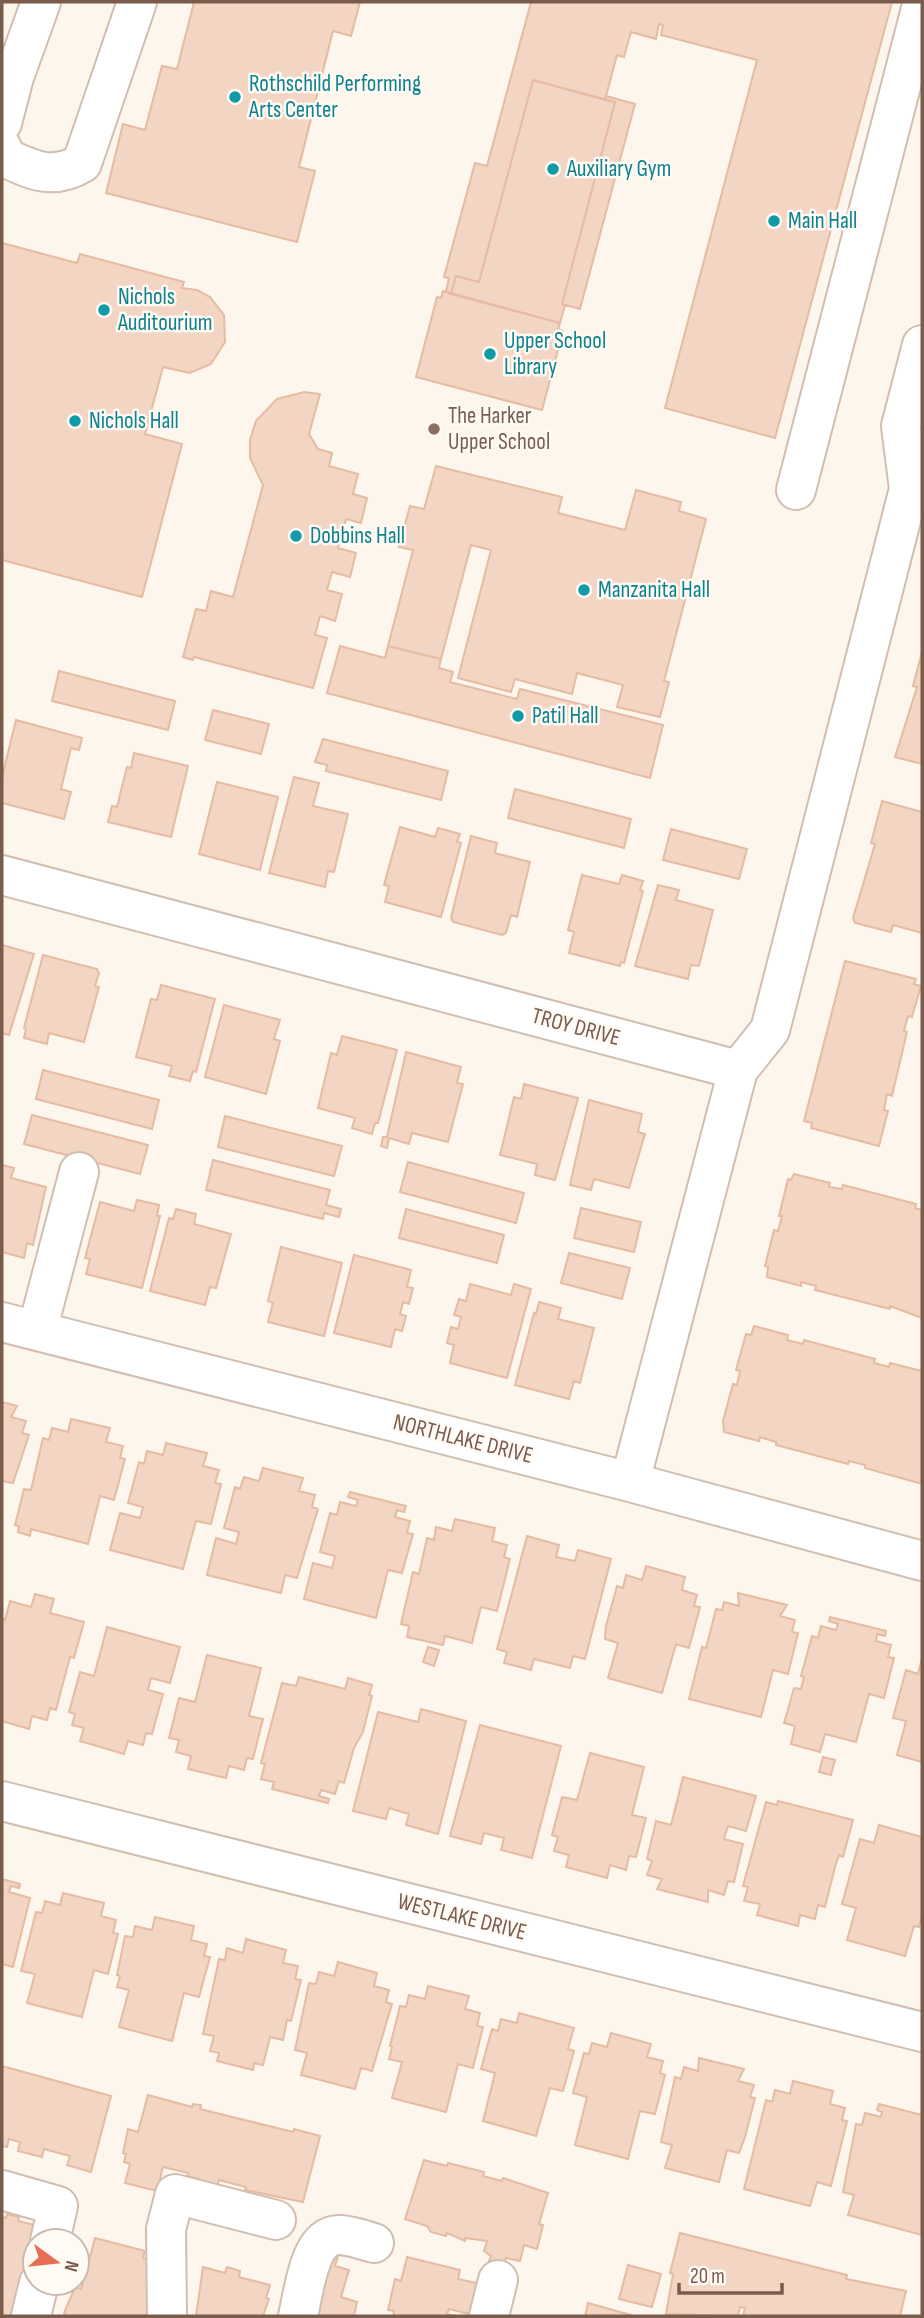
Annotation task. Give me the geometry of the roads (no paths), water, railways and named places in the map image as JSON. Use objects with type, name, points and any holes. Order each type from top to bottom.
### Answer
[{"type":"street","points":[[2,123],[14,77],[41,2]]},
{"type":"street","points":[[2,148],[6,158],[33,170],[65,173],[82,163],[136,2]]},
{"type":"street","points":[[796,490],[922,5]]},
{"type":"street","points":[[630,1482],[738,1070],[770,1030],[909,489],[901,426],[922,345]]},
{"type":"street","name":"TROY DRIVE","points":[[2,875],[738,1070]]},
{"type":"street","points":[[19,1326],[79,1172]]},
{"type":"street","name":"NORTHLAKE DRIVE","points":[[19,1326],[630,1482],[922,1561]]},
{"type":"street","name":"WESTLAKE DRIVE","points":[[2,1801],[922,2032]]},
{"type":"street","points":[[2,2190],[58,2206],[53,2227]]},
{"type":"street","points":[[167,2316],[166,2229],[175,2194],[276,2220]]},
{"type":"street","points":[[298,2316],[317,2246],[325,2238],[340,2235],[374,2243]]},
{"type":"street","points":[[489,2316],[498,2280]]},
{"type":"street","points":[[31,2316],[36,2297]]},
{"type":"place","name":"Rothschild Performing Arts Center","points":[[235,97]]},
{"type":"place","name":"Auxiliary Gym","points":[[553,169]]},
{"type":"place","name":"Main Hall","points":[[774,221]]},
{"type":"place","name":"Nichols Auditourium","points":[[104,310]]},
{"type":"place","name":"Upper School Library","points":[[490,354]]},
{"type":"place","name":"Nichols Hall","points":[[75,421]]},
{"type":"place","name":"The Harker Upper School","points":[[434,429]]},
{"type":"place","name":"Dobbins Hall","points":[[296,536]]},
{"type":"place","name":"Manzanita Hall","points":[[584,590]]},
{"type":"place","name":"Patil Hall","points":[[518,716]]}]
